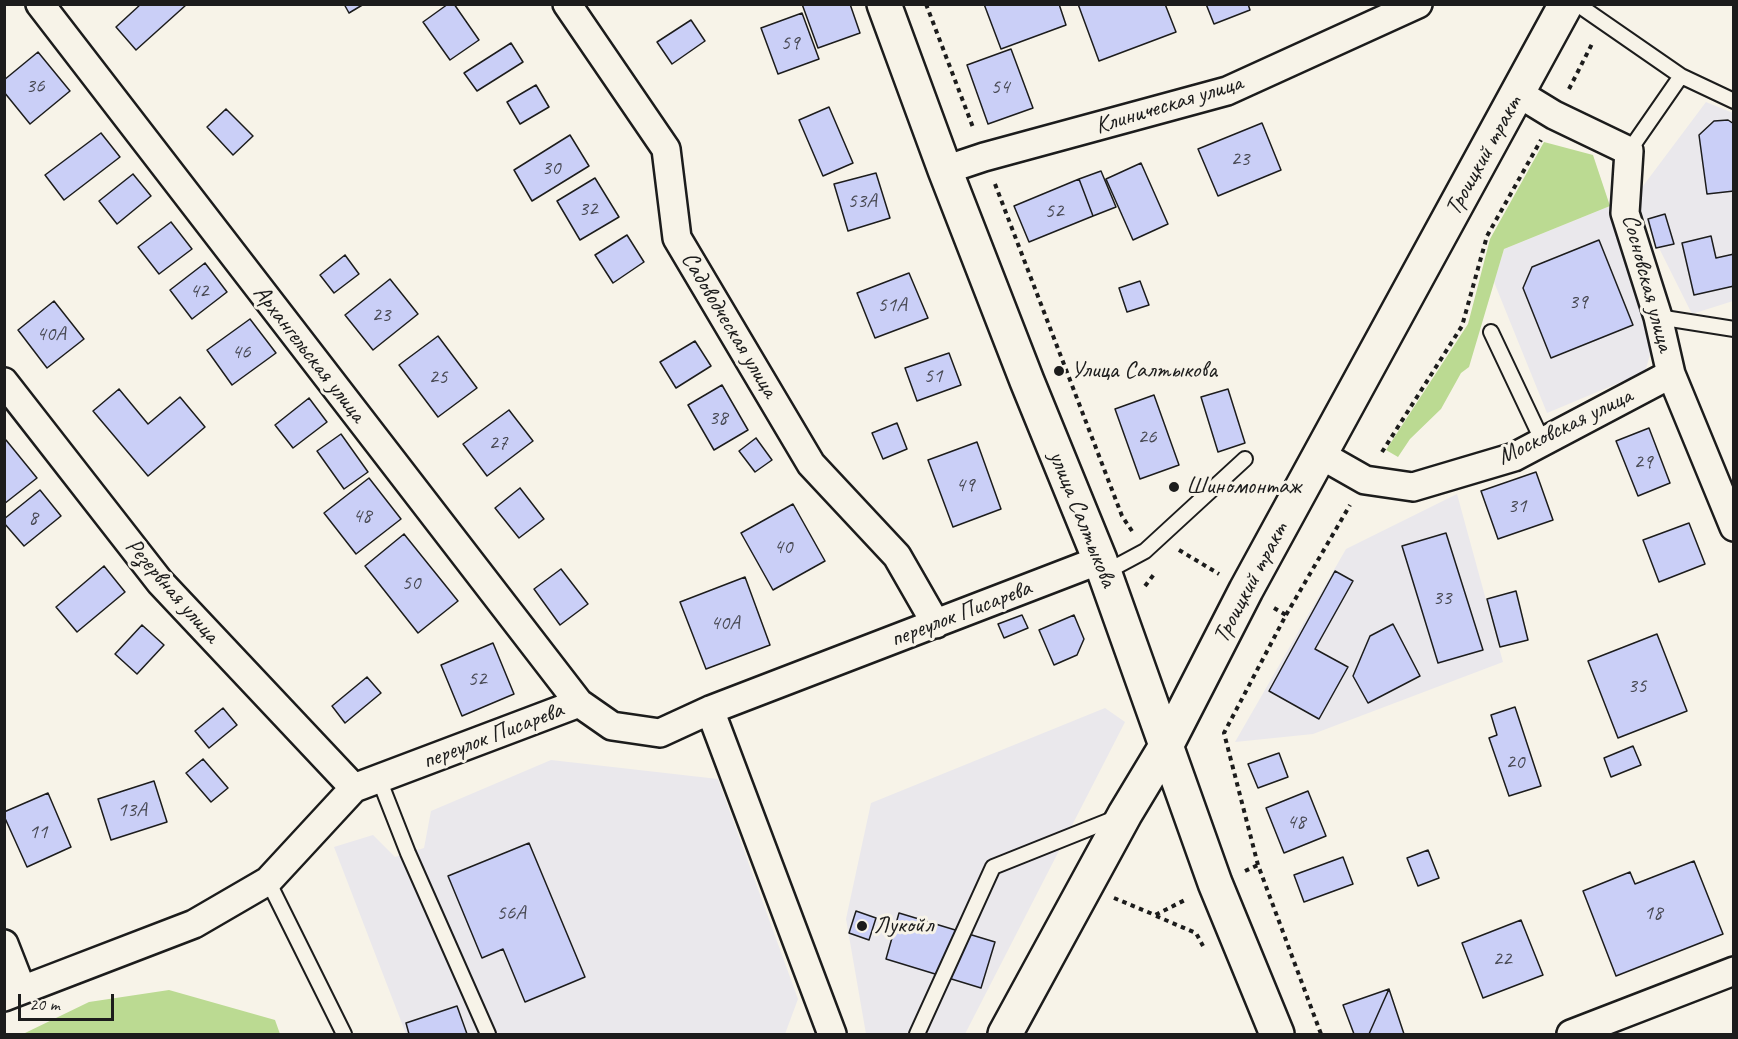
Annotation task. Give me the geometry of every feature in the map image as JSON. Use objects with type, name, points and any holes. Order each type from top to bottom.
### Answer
[{"type":"main road","name":"улица Салтыкова","points":[[884,4],[945,170],[1102,566],[1215,883],[1277,1035]]},
{"type":"main road","name":"Троицкий тракт","points":[[1005,1035],[1125,814],[1166,746],[1246,590],[1566,4]]},
{"type":"street","name":"Архангельская улица","points":[[40,4],[579,703]]},
{"type":"street","name":"Садоводческая улица","points":[[567,4],[666,149],[677,238],[805,454],[811,464],[897,556],[936,624]]},
{"type":"street","name":"Клиническая улица","points":[[945,170],[984,157],[1227,91],[1418,4]]},
{"type":"street","points":[[1518,93],[1554,115],[1629,151]]},
{"type":"street","name":"Сосновская улица","points":[[1629,151],[1625,213],[1658,317],[1671,374],[1734,527]]},
{"type":"street","name":"Московская улица","points":[[1321,455],[1365,480],[1413,487],[1514,457],[1671,374]]},
{"type":"street","name":"Резервная улица","points":[[4,382],[160,582],[354,788]]},
{"type":"street","name":"переулок Писарева","points":[[4,944],[13,993],[194,924],[268,880],[354,788],[379,778],[579,703],[612,726],[660,734],[710,710],[936,624],[1102,566]]},
{"type":"street","points":[[710,710],[832,1035]]},
{"type":"street","points":[[1571,1035],[1734,971]]},
{"type":"lane","points":[[1577,4],[1680,76],[1734,101]]},
{"type":"lane","points":[[1629,151],[1680,76]]},
{"type":"lane","points":[[1658,317],[1734,329]]},
{"type":"lane","points":[[1491,332],[1543,442]]},
{"type":"lane","points":[[1102,566],[1145,552],[1245,459]]},
{"type":"lane","points":[[379,778],[408,853],[488,1035]]},
{"type":"lane","points":[[916,1035],[993,867],[1125,814]]},
{"type":"lane","points":[[268,880],[344,1035]]},
{"type":"path","points":[[926,4],[1122,516],[1157,571],[1120,616]]},
{"type":"path","points":[[1321,1035],[1258,865],[1224,733],[1286,615],[1365,480],[1462,326],[1487,237],[1604,23]]},
{"type":"path","points":[[1175,548],[1286,615]]},
{"type":"path","points":[[1155,915],[1215,883],[1258,865]]},
{"type":"path","points":[[1086,887],[1196,933],[1206,953]]},
{"type":"shaded area","points":[[1706,102],[1733,113],[1733,301],[1692,314],[1634,198]]},
{"type":"shaded area","points":[[1610,206],[1652,348],[1645,372],[1547,413],[1494,282],[1504,249]]},
{"type":"shaded area","points":[[1457,494],[1503,662],[1313,734],[1235,742],[1346,549]]},
{"type":"shaded area","points":[[1105,708],[1125,722],[965,1034],[866,1034],[846,919],[871,803]]},
{"type":"shaded area","points":[[551,760],[718,779],[798,999],[785,1034],[406,1034],[334,847],[373,835],[395,857],[424,848],[431,811]]},
{"type":"green space","points":[[1544,142],[1593,155],[1610,206],[1504,249],[1469,367],[1461,373],[1441,409],[1410,439],[1398,457],[1386,450],[1468,324],[1490,239]]},
{"type":"green space","points":[[169,990],[275,1020],[280,1034],[23,1034],[89,1002]]},
{"type":"building","points":[[141,4],[186,5],[136,50],[116,27]]},
{"type":"building","points":[[344,4],[364,4],[349,13]]},
{"type":"building","points":[[448,4],[454,4],[479,40],[450,60],[423,22]]},
{"type":"building","points":[[802,4],[850,4],[860,33],[818,48]]},
{"type":"building","points":[[984,4],[1059,4],[1066,25],[1001,49]]},
{"type":"building","points":[[1078,4],[1165,4],[1176,32],[1099,61]]},
{"type":"building","points":[[1206,4],[1248,4],[1250,10],[1214,24]]},
{"type":"building","points":[[802,13],[819,59],[778,74],[761,28]]},
{"type":"building","points":[[691,20],[705,41],[672,64],[657,42]]},
{"type":"building","points":[[511,43],[523,62],[477,91],[464,73]]},
{"type":"building","points":[[1011,49],[1033,108],[988,124],[967,65]]},
{"type":"building","points":[[38,52],[70,91],[30,124],[4,92],[4,80]]},
{"type":"building","points":[[536,85],[549,107],[520,124],[507,102]]},
{"type":"building","points":[[829,107],[853,163],[823,176],[799,120]]},
{"type":"building","points":[[226,109],[253,136],[233,155],[207,127]]},
{"type":"building","points":[[1728,120],[1734,124],[1734,191],[1707,194],[1699,135],[1714,121]]},
{"type":"building","points":[[1262,123],[1281,170],[1218,196],[1198,149]]},
{"type":"building","points":[[101,133],[120,157],[64,200],[45,175]]},
{"type":"building","points":[[570,135],[589,166],[532,201],[514,170]]},
{"type":"building","points":[[1141,163],[1168,224],[1133,240],[1106,179]]},
{"type":"building","points":[[1101,171],[1116,207],[1093,216],[1079,179]]},
{"type":"building","points":[[876,173],[890,218],[848,231],[834,184]]},
{"type":"building","points":[[133,174],[151,196],[117,224],[99,201]]},
{"type":"building","points":[[595,178],[619,217],[580,240],[557,201]]},
{"type":"building","points":[[1079,179],[1093,216],[1029,242],[1014,206]]},
{"type":"building","points":[[1665,214],[1674,244],[1656,248],[1648,219]]},
{"type":"building","points":[[171,222],[192,249],[159,274],[138,247]]},
{"type":"building","points":[[627,235],[644,262],[613,283],[595,255]]},
{"type":"building","points":[[1711,236],[1716,258],[1734,254],[1734,286],[1694,295],[1682,243]]},
{"type":"building","points":[[1599,240],[1633,325],[1551,358],[1523,288],[1532,267]]},
{"type":"building","points":[[345,255],[359,274],[334,293],[320,275]]},
{"type":"building","points":[[205,263],[227,292],[192,319],[170,290]]},
{"type":"building","points":[[909,273],[928,318],[875,338],[857,293]]},
{"type":"building","points":[[390,279],[418,314],[373,350],[345,315]]},
{"type":"building","points":[[1140,281],[1149,305],[1127,312],[1119,288]]},
{"type":"building","points":[[54,301],[84,339],[47,368],[18,330]]},
{"type":"building","points":[[250,319],[276,353],[232,385],[207,350]]},
{"type":"building","points":[[438,336],[477,388],[438,417],[399,365]]},
{"type":"building","points":[[695,341],[711,366],[676,388],[660,362]]},
{"type":"building","points":[[949,353],[961,385],[917,401],[905,368]]},
{"type":"building","points":[[722,385],[748,430],[714,450],[688,405]]},
{"type":"building","points":[[119,389],[148,424],[180,397],[205,427],[148,476],[93,411]]},
{"type":"building","points":[[1228,389],[1245,443],[1218,452],[1201,397]]},
{"type":"building","points":[[1154,395],[1179,465],[1140,479],[1115,409]]},
{"type":"building","points":[[309,398],[327,422],[293,448],[275,425]]},
{"type":"building","points":[[509,410],[533,441],[487,476],[463,444]]},
{"type":"building","points":[[897,423],[907,449],[883,459],[872,433]]},
{"type":"building","points":[[1649,428],[1670,483],[1638,496],[1616,441]]},
{"type":"building","points":[[341,434],[368,472],[344,489],[317,451]]},
{"type":"building","points":[[756,438],[772,460],[755,472],[739,451]]},
{"type":"building","points":[[6,440],[37,478],[4,504],[4,441]]},
{"type":"building","points":[[977,442],[1001,509],[953,527],[928,460]]},
{"type":"building","points":[[1536,472],[1553,520],[1498,539],[1481,491]]},
{"type":"building","points":[[369,478],[401,519],[356,554],[324,513]]},
{"type":"building","points":[[520,488],[544,519],[519,538],[495,508]]},
{"type":"building","points":[[40,490],[61,516],[24,546],[4,523],[4,519]]},
{"type":"building","points":[[793,504],[825,561],[773,590],[741,533]]},
{"type":"building","points":[[1689,523],[1705,564],[1659,582],[1643,540]]},
{"type":"building","points":[[1446,533],[1483,650],[1438,663],[1402,546]]},
{"type":"building","points":[[404,534],[458,601],[418,633],[365,566]]},
{"type":"building","points":[[104,566],[125,592],[77,632],[56,607]]},
{"type":"building","points":[[561,569],[588,604],[560,625],[534,589]]},
{"type":"building","points":[[1335,571],[1353,581],[1315,649],[1348,667],[1319,719],[1269,691]]},
{"type":"building","points":[[745,577],[770,645],[706,669],[680,602]]},
{"type":"building","points":[[1516,591],[1528,640],[1500,647],[1487,599]]},
{"type":"building","points":[[1022,615],[1028,628],[1004,638],[998,624]]},
{"type":"building","points":[[1074,615],[1084,639],[1077,655],[1054,665],[1039,630]]},
{"type":"building","points":[[1393,624],[1420,676],[1368,703],[1353,676],[1370,636]]},
{"type":"building","points":[[142,625],[164,645],[137,674],[115,654]]},
{"type":"building","points":[[1657,634],[1687,711],[1618,738],[1588,661]]},
{"type":"building","points":[[493,643],[514,694],[462,716],[441,665]]},
{"type":"building","points":[[367,677],[381,693],[345,723],[332,706]]},
{"type":"building","points":[[1515,707],[1541,786],[1509,796],[1489,738],[1497,735],[1491,715]]},
{"type":"building","points":[[223,708],[237,725],[209,748],[195,731]]},
{"type":"building","points":[[1633,746],[1641,765],[1611,777],[1604,758]]},
{"type":"building","points":[[1279,753],[1288,777],[1258,788],[1248,764]]},
{"type":"building","points":[[203,759],[228,788],[211,802],[186,773]]},
{"type":"building","points":[[154,781],[167,822],[111,840],[98,799]]},
{"type":"building","points":[[1308,791],[1326,836],[1284,853],[1266,808]]},
{"type":"building","points":[[48,793],[71,847],[27,867],[4,812]]},
{"type":"building","points":[[529,843],[585,977],[525,1002],[503,949],[482,958],[448,876]]},
{"type":"building","points":[[1428,850],[1439,878],[1418,886],[1407,858]]},
{"type":"building","points":[[1343,857],[1353,884],[1304,902],[1294,875]]},
{"type":"building","points":[[1694,861],[1723,934],[1616,976],[1583,891],[1630,872],[1635,884]]},
{"type":"building","points":[[856,911],[876,918],[869,940],[849,933]]},
{"type":"building","points":[[899,913],[995,942],[981,988],[886,959]]},
{"type":"building","points":[[1521,920],[1543,975],[1483,998],[1462,943]]},
{"type":"building","points":[[1389,989],[1369,1034],[1354,1034],[1343,1005]]},
{"type":"building","points":[[1389,989],[1404,1034],[1369,1034]]},
{"type":"building","points":[[457,1006],[467,1034],[409,1034],[406,1023]]},
{"type":"place","name":"Улица Салтыкова","points":[[1059,371]]},
{"type":"place","name":"Шиномонтаж","points":[[1174,487]]},
{"type":"place","name":"Лукойл","points":[[862,926]]}]
